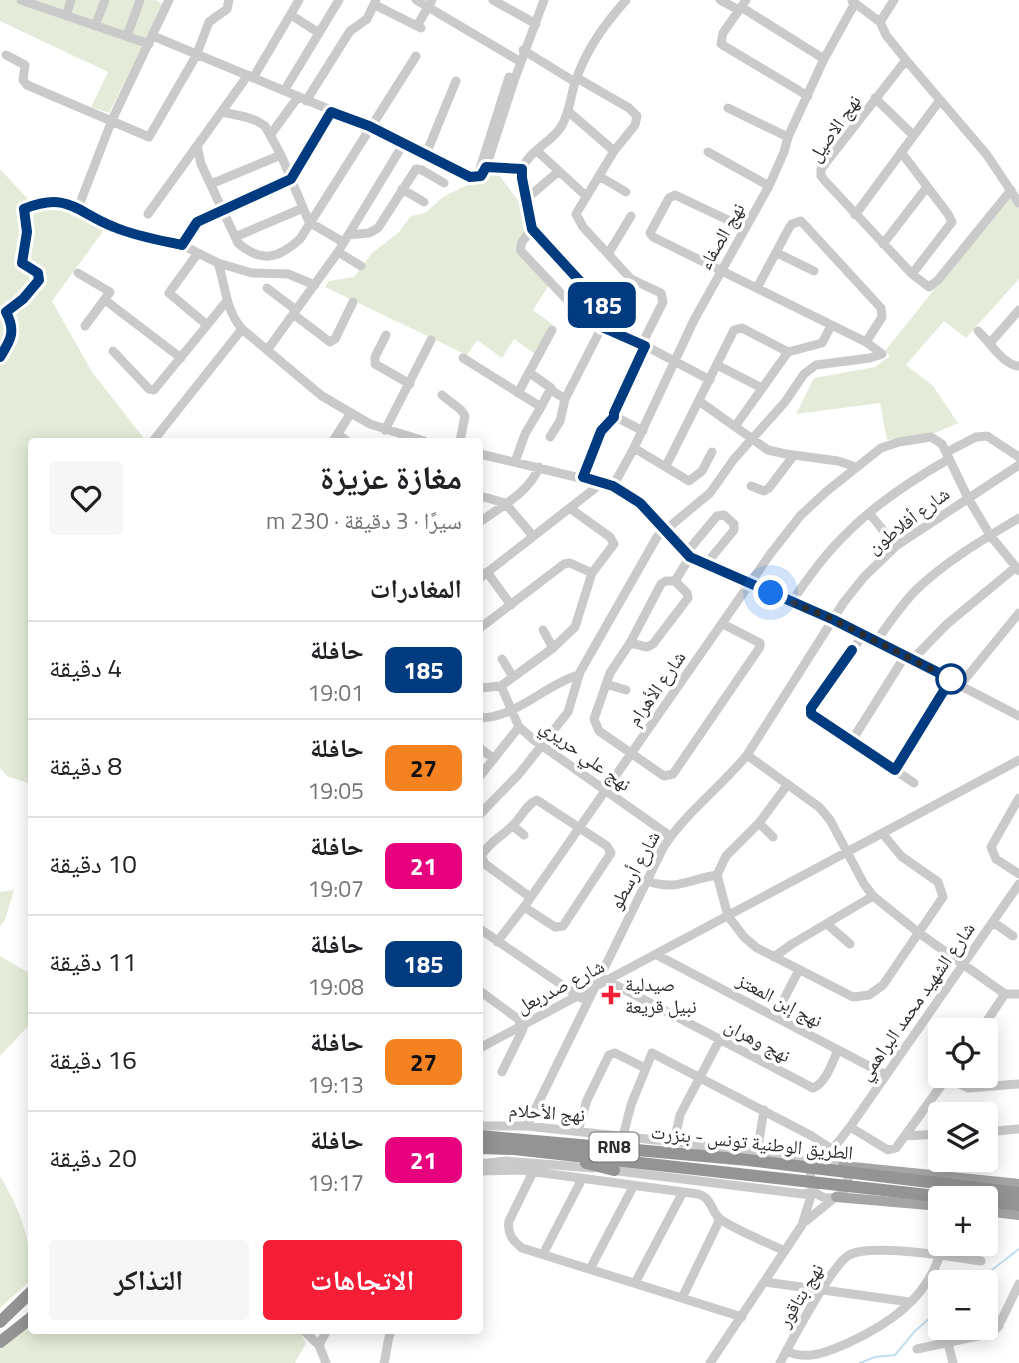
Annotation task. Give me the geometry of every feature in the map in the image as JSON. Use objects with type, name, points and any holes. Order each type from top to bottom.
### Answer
[{"type":"highway","name":"الطريق الوطنية تونس - بنزرت","points":[[483,1136],[752,1156],[928,1191]]},
{"type":"highway","name":"الطريق الوطنية تونس - بنزرت","points":[[484,1148],[528,1150],[744,1174],[1019,1193]]},
{"type":"highway","name":"RN8","points":[[484,1148],[576,1160],[614,1170]]},
{"type":"highway","points":[[998,1203],[1019,1205]]},
{"type":"highway","points":[[0,1322],[28,1295]]},
{"type":"highway","points":[[0,1330],[28,1306]]},
{"type":"highway","points":[[0,1342],[28,1320]]},
{"type":"main road","points":[[842,1165],[1019,1184]]},
{"type":"main road","points":[[835,1197],[928,1205]]},
{"type":"main road","points":[[998,1213],[1019,1215]]},
{"type":"street","points":[[21,0],[38,3],[95,26],[196,55],[369,126],[465,175],[477,177],[481,176],[486,167],[518,61]]},
{"type":"street","points":[[66,16],[71,0]]},
{"type":"street","points":[[95,26],[105,0]]},
{"type":"street","points":[[127,36],[140,0]]},
{"type":"street","points":[[6,55],[25,65],[24,83],[112,120],[146,138],[152,135],[196,55],[209,22],[227,9],[229,0]]},
{"type":"street","points":[[148,214],[250,76],[299,0]]},
{"type":"street","points":[[285,91],[339,0]]},
{"type":"street","points":[[416,0],[430,3],[518,61]]},
{"type":"street","points":[[493,0],[533,23]]},
{"type":"street","points":[[533,23],[538,0]]},
{"type":"street","points":[[477,177],[518,61],[544,0]]},
{"type":"street","points":[[609,313],[532,229],[522,169],[560,130],[569,112],[576,80],[600,32],[626,0]]},
{"type":"street","points":[[720,0],[742,6],[824,59]]},
{"type":"street","points":[[880,22],[894,0]]},
{"type":"street","points":[[78,208],[112,120],[151,40],[165,1]]},
{"type":"street","points":[[853,1],[880,22],[886,35],[906,60],[987,155],[1019,203]]},
{"type":"street","name":"نهج الصفاء","points":[[613,486],[635,448],[694,320],[769,186],[788,137],[853,1]]},
{"type":"street","points":[[271,134],[302,99],[350,31],[368,19],[375,3],[419,27],[430,3]]},
{"type":"street","points":[[742,6],[723,33],[721,44],[808,96]]},
{"type":"street","points":[[291,15],[319,33]]},
{"type":"street","points":[[523,50],[629,108],[637,116],[635,125],[614,151],[578,208],[576,219],[631,279],[656,289],[663,297],[614,417],[601,431],[583,477]]},
{"type":"street","points":[[197,146],[201,164],[238,243],[248,252],[260,257],[274,256],[289,249],[300,239],[369,126],[416,56]]},
{"type":"street","name":"نهج الاصيل","points":[[906,60],[821,172],[825,181],[855,215],[912,274]]},
{"type":"street","points":[[426,154],[456,80]]},
{"type":"street","points":[[875,98],[913,135]]},
{"type":"street","points":[[855,215],[940,100]]},
{"type":"street","points":[[728,108],[788,137]]},
{"type":"street","points":[[222,112],[257,121],[271,134],[309,222],[343,243],[361,265]]},
{"type":"street","points":[[182,245],[197,222],[291,179],[331,112]]},
{"type":"street","points":[[569,112],[614,151]]},
{"type":"street","points":[[268,349],[316,285],[404,143]]},
{"type":"street","points":[[537,151],[586,197]]},
{"type":"street","points":[[708,152],[769,186]]},
{"type":"street","points":[[901,152],[952,222],[912,274],[926,286],[931,286],[1011,190]]},
{"type":"street","points":[[211,184],[281,155]]},
{"type":"street","points":[[486,167],[522,169]]},
{"type":"street","points":[[343,243],[375,231],[414,171],[419,169],[444,183]]},
{"type":"street","points":[[526,200],[559,171]]},
{"type":"street","points":[[599,176],[626,192]]},
{"type":"street","points":[[883,244],[927,187]]},
{"type":"street","points":[[402,189],[424,202]]},
{"type":"street","points":[[483,811],[542,747],[568,712],[578,675],[648,550],[664,529],[703,501],[812,367],[881,355],[881,352],[866,342],[652,236],[651,230],[669,198],[678,196],[745,228]]},
{"type":"street","points":[[0,357],[12,336],[12,323],[3,314],[23,299],[39,280],[38,273],[22,263],[27,232],[24,209],[48,201],[78,208],[117,229],[182,245],[218,263],[252,273],[288,274],[316,285]]},
{"type":"street","points":[[235,237],[303,208]]},
{"type":"street","points":[[608,254],[631,216]]},
{"type":"street","points":[[757,288],[793,224],[797,221],[804,223],[881,308],[882,317],[866,342]]},
{"type":"street","points":[[532,229],[522,242],[520,252],[582,317],[644,345],[710,380]]},
{"type":"street","points":[[198,253],[169,293],[206,325]]},
{"type":"street","points":[[777,253],[814,271]]},
{"type":"street","points":[[218,263],[226,302],[232,318],[242,329],[322,396],[351,413],[405,438]]},
{"type":"street","points":[[78,273],[109,291],[109,295],[85,326]]},
{"type":"street","points":[[550,437],[561,421],[565,399],[609,313],[630,287],[631,279]]},
{"type":"street","points":[[267,288],[330,342],[335,339],[353,302]]},
{"type":"street","points":[[105,300],[181,358]]},
{"type":"street","points":[[113,351],[152,390],[155,389],[226,302]]},
{"type":"street","points":[[991,342],[1019,310]]},
{"type":"street","points":[[736,425],[788,352],[822,343],[831,326]]},
{"type":"street","points":[[666,466],[730,335],[739,328],[788,352]]},
{"type":"street","points":[[155,438],[242,329]]},
{"type":"street","points":[[518,393],[552,330]]},
{"type":"street","points":[[978,331],[1003,358],[1013,366],[1019,366]]},
{"type":"street","points":[[386,335],[375,357],[376,364],[410,384]]},
{"type":"street","points":[[385,430],[431,340]]},
{"type":"street","points":[[463,358],[541,407]]},
{"type":"street","points":[[717,365],[762,388]]},
{"type":"street","points":[[530,373],[565,399]]},
{"type":"street","points":[[515,462],[525,434],[551,390]]},
{"type":"street","points":[[442,395],[465,416],[461,438]]},
{"type":"street","points":[[699,401],[768,450],[838,461],[856,467]]},
{"type":"street","points":[[336,438],[351,413]]},
{"type":"street","points":[[614,417],[643,431]]},
{"type":"street","points":[[791,602],[827,554],[869,513],[976,437],[987,436],[1019,457]]},
{"type":"street","name":"شارع الأهرام","points":[[497,942],[771,553],[801,515],[856,467],[888,445],[934,438],[942,444],[948,456]]},
{"type":"street","points":[[635,448],[686,480],[692,480],[702,471],[712,453]]},
{"type":"street","points":[[483,455],[613,486],[640,503],[688,555],[834,620],[1019,716]]},
{"type":"street","points":[[751,486],[764,491],[769,488],[794,455]]},
{"type":"street","points":[[850,742],[909,658],[1017,569],[990,535],[948,456]]},
{"type":"street","name":"شارع أفلاطون","points":[[834,620],[864,577],[896,546],[1019,465]]},
{"type":"street","points":[[483,520],[531,483],[539,467]]},
{"type":"street","points":[[511,605],[483,575],[603,482]]},
{"type":"street","points":[[483,497],[505,503],[533,536]]},
{"type":"street","points":[[483,688],[501,686],[553,648],[575,627],[592,573],[613,547],[613,540],[571,509]]},
{"type":"street","points":[[869,513],[896,546]]},
{"type":"street","points":[[674,581],[688,555],[717,516],[724,515],[734,524],[734,530],[706,564]]},
{"type":"street","points":[[876,641],[898,610],[918,589],[990,535],[1019,518]]},
{"type":"street","points":[[483,626],[567,563],[592,573]]},
{"type":"street","points":[[630,643],[648,647],[653,644],[688,598],[687,593],[674,581],[661,584],[630,643],[610,673],[594,723],[599,731],[664,776],[673,774],[760,648],[760,643],[755,638],[723,624]]},
{"type":"street","points":[[961,684],[1019,613]]},
{"type":"street","name":"شارع أرسطو","points":[[527,1126],[670,836],[747,754],[834,620]]},
{"type":"street","points":[[543,630],[553,648]]},
{"type":"street","points":[[863,635],[811,708],[811,714],[914,783]]},
{"type":"street","points":[[502,659],[513,677]]},
{"type":"street","points":[[483,718],[512,711],[578,675]]},
{"type":"street","points":[[895,770],[951,679]]},
{"type":"street","points":[[606,684],[626,690]]},
{"type":"street","name":"نهج علي حريري","points":[[501,686],[519,727],[542,747],[670,836]]},
{"type":"street","points":[[483,772],[519,727]]},
{"type":"street","points":[[483,750],[494,759]]},
{"type":"street","points":[[747,754],[808,798],[830,820],[873,896],[919,933],[1005,994],[1019,994]]},
{"type":"street","points":[[885,836],[1019,760]]},
{"type":"street","points":[[885,836],[1019,766]]},
{"type":"street","points":[[646,881],[673,886],[717,875],[733,848],[760,823],[788,784]]},
{"type":"street","points":[[1019,798],[1015,814],[992,843],[991,852],[996,859],[1019,874]]},
{"type":"street","points":[[483,855],[485,850],[513,826],[531,802],[537,800],[607,845],[611,853],[563,926],[555,927],[524,907]]},
{"type":"street","points":[[760,823],[774,837]]},
{"type":"street","points":[[513,826],[524,835]]},
{"type":"street","points":[[717,875],[729,918],[757,948],[853,997],[869,995],[883,985],[943,897],[942,890],[933,878],[901,856],[885,836]]},
{"type":"street","name":"شارع صدربعل","points":[[483,1048],[885,836]]},
{"type":"street","points":[[483,860],[530,897]]},
{"type":"street","name":"شارع الشهيد محمد البراهمي","points":[[822,1161],[850,1127],[1019,884]]},
{"type":"street","points":[[774,957],[873,896]]},
{"type":"street","points":[[993,922],[1013,936]]},
{"type":"street","points":[[827,925],[850,944]]},
{"type":"street","points":[[483,931],[580,997]]},
{"type":"street","name":"نهج إبن المعتز","points":[[659,956],[886,1075]]},
{"type":"street","points":[[775,1016],[799,970]]},
{"type":"street","name":"نهج وهران","points":[[610,982],[813,1088],[822,1081],[838,1051]]},
{"type":"street","points":[[483,992],[513,1014],[522,1027],[502,1072]]},
{"type":"street","points":[[989,1018],[1005,994]]},
{"type":"street","points":[[674,1142],[680,1115],[719,1039]]},
{"type":"street","points":[[578,1131],[587,1100],[609,1055],[615,1053],[645,1068]]},
{"type":"street","points":[[623,1136],[631,1105],[652,1053],[764,1110],[833,1150]]},
{"type":"street","points":[[998,1086],[1019,1084]]},
{"type":"street","points":[[850,1127],[888,1150],[896,1147],[939,1088]]},
{"type":"street","points":[[752,1156],[764,1110]]},
{"type":"street","name":"نهج الأحلام","points":[[483,1126],[527,1126],[578,1131],[674,1142],[752,1156],[822,1161]]},
{"type":"street","points":[[998,1131],[1019,1129]]},
{"type":"street","points":[[905,1136],[928,1135]]},
{"type":"street","points":[[802,1225],[847,1186],[848,1175],[842,1165],[841,1139]]},
{"type":"street","points":[[814,1193],[809,1183],[810,1173],[822,1161],[830,1159],[842,1165]]},
{"type":"street","points":[[483,1164],[506,1161],[614,1170],[835,1197]]},
{"type":"street","points":[[483,1171],[533,1172],[705,1196],[720,1219],[785,1251]]},
{"type":"street","points":[[533,1172],[509,1221],[508,1228],[515,1242],[522,1248],[741,1319]]},
{"type":"street","points":[[543,1254],[582,1179]]},
{"type":"street","points":[[590,1269],[634,1185]]},
{"type":"street","points":[[635,1283],[683,1192]]},
{"type":"street","points":[[713,1363],[802,1225],[814,1193]]},
{"type":"street","points":[[681,1298],[720,1219]]},
{"type":"street","name":"نهج بتاقور","points":[[779,1363],[844,1258],[861,1250],[981,1261]]},
{"type":"street","points":[[786,1351],[805,1357],[836,1348],[876,1330],[900,1313],[928,1282],[939,1257]]},
{"type":"street","points":[[765,1282],[910,1302]]},
{"type":"street","points":[[917,1349],[992,1333],[1000,1324],[1019,1284]]},
{"type":"street","points":[[307,1334],[319,1345],[326,1363]]},
{"type":"street","points":[[319,1345],[325,1334]]},
{"type":"street","points":[[384,1363],[389,1350],[390,1334]]},
{"type":"street","points":[[948,1343],[953,1363]]},
{"type":"green space","points":[[0,0],[155,0],[164,5],[109,113],[91,107],[108,72],[0,21]]},
{"type":"green space","points":[[0,169],[28,199],[78,214],[104,230],[52,301],[92,372],[144,438],[28,438],[28,783],[7,776],[0,768]]},
{"type":"green space","points":[[496,171],[532,219],[514,250],[549,285],[533,310],[552,324],[535,354],[514,339],[502,358],[477,340],[467,355],[325,287],[329,281],[354,277],[372,253],[398,233],[411,216],[425,213],[443,197]]},
{"type":"green space","points":[[1011,193],[1019,206],[1019,279],[966,338],[944,321],[906,365],[933,386],[958,423],[935,433],[887,440],[880,403],[796,414],[814,378],[875,367],[890,356],[885,351]]},
{"type":"green space","points":[[14,890],[5,920],[0,926],[0,892]]},
{"type":"green space","points":[[0,956],[28,972],[28,1026],[0,1056]]},
{"type":"green space","points":[[0,1176],[13,1201],[27,1239],[28,1283],[0,1308]]},
{"type":"green space","points":[[28,1325],[28,1334],[300,1334],[306,1343],[295,1363],[0,1363],[0,1349]]},
{"type":"waterway","points":[[992,1270],[1019,1249]]},
{"type":"waterway","points":[[860,1363],[875,1357],[895,1355],[928,1320]]},
{"type":"bus line","name":"185","points":[[0,357],[10,341],[13,329],[6,312],[23,299],[39,280],[38,273],[25,267],[22,261],[27,232],[24,209],[36,204],[57,201],[78,208],[117,229],[182,245],[197,222],[291,179],[331,112],[369,126],[470,177],[481,176],[486,167],[522,169],[532,229],[609,313],[602,327],[645,346],[614,417],[601,431],[583,477],[613,486],[640,503],[690,557],[834,620],[951,679],[895,770],[811,714],[811,708],[852,650]]},
{"type":"place","name":"صيدلية نبيل قريعة","points":[[611,995]]},
{"type":"route","points":[[771,593],[834,620],[951,679]]}]
